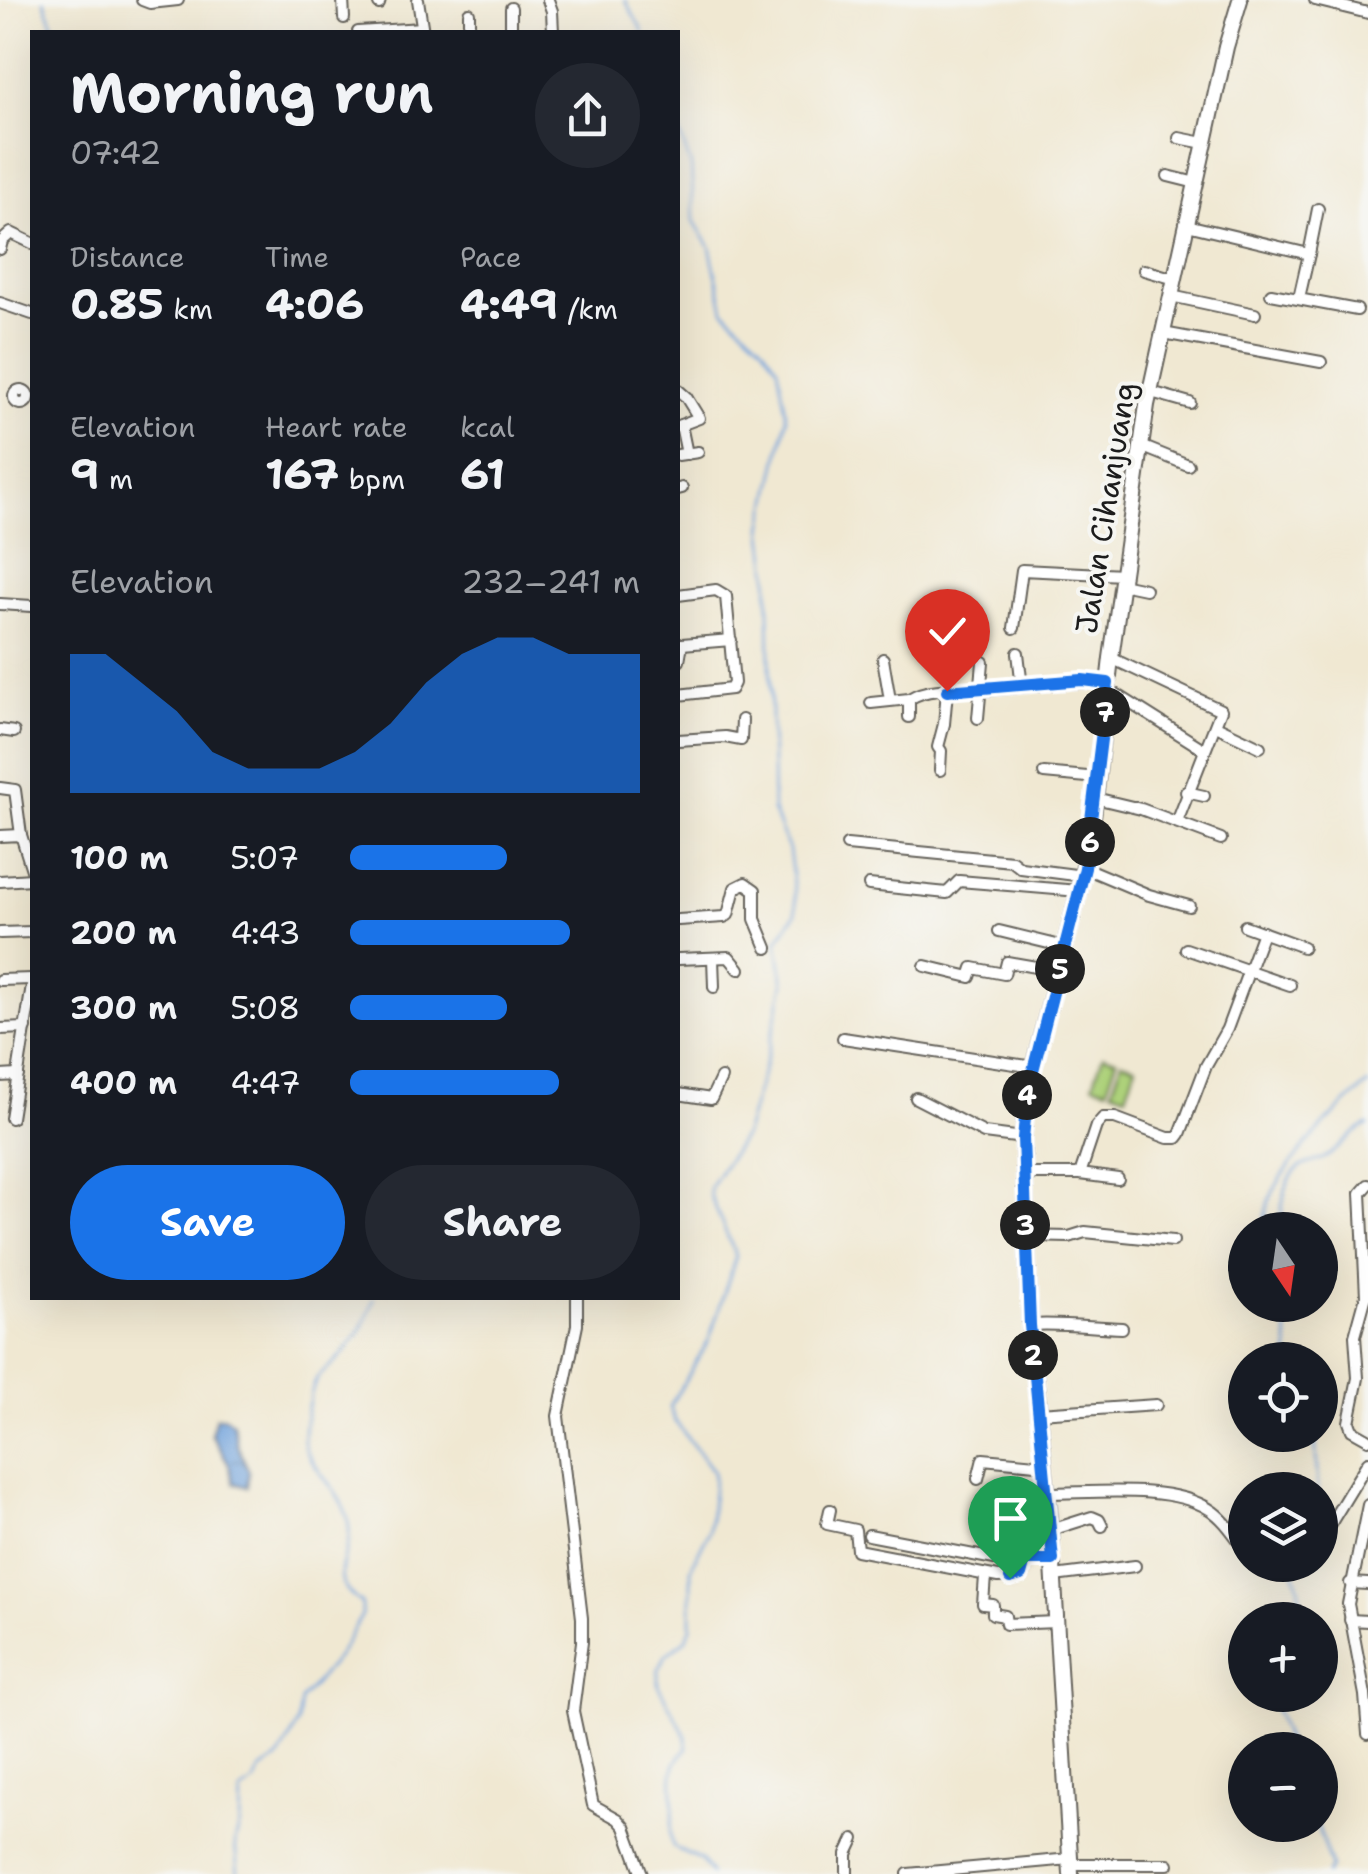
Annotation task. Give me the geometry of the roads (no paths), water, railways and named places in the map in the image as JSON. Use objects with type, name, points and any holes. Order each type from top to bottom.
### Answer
[{"type":"main road","name":"Jalan Cihanjuang","points":[[1070,1866],[1051,1530],[1030,1325],[1023,1138],[1028,1090],[1081,883],[1096,798],[1111,658],[1151,392],[1204,143],[1240,0]]},
{"type":"street","points":[[142,0],[150,4],[178,0]]},
{"type":"street","points":[[343,0],[344,18]]},
{"type":"street","points":[[418,0],[422,30]]},
{"type":"street","points":[[548,0],[554,30]]},
{"type":"street","points":[[1315,0],[1368,13]]},
{"type":"street","points":[[510,30],[511,8]]},
{"type":"street","points":[[469,13],[469,30]]},
{"type":"street","points":[[1179,138],[1204,143]]},
{"type":"street","points":[[1168,176],[1196,183]]},
{"type":"street","points":[[1298,298],[1318,209]]},
{"type":"street","points":[[1187,224],[1308,254]]},
{"type":"street","points":[[0,250],[11,232],[30,242]]},
{"type":"street","points":[[1144,270],[1175,278]]},
{"type":"street","points":[[1271,294],[1357,310]]},
{"type":"street","points":[[1171,296],[1255,314]]},
{"type":"street","points":[[0,299],[30,309]]},
{"type":"street","points":[[1163,333],[1322,362]]},
{"type":"street","points":[[0,389],[14,395]]},
{"type":"street","points":[[680,392],[700,418],[680,425]]},
{"type":"street","points":[[1151,392],[1190,403]]},
{"type":"street","points":[[680,428],[688,453]]},
{"type":"street","points":[[1141,446],[1188,465]]},
{"type":"street","points":[[1014,628],[1022,570],[1122,580],[1145,589]]},
{"type":"street","points":[[680,595],[722,592],[728,610],[733,688],[680,695]]},
{"type":"street","points":[[0,604],[30,606]]},
{"type":"street","points":[[680,655],[682,644],[731,640]]},
{"type":"street","points":[[1018,653],[1022,687]]},
{"type":"street","points":[[883,658],[890,700]]},
{"type":"street","points":[[1111,658],[1220,708],[1222,715],[1203,749],[1176,822]]},
{"type":"street","points":[[978,718],[983,662]]},
{"type":"street","points":[[871,704],[909,699],[925,692],[1082,680],[1108,686],[1203,749]]},
{"type":"street","points":[[940,770],[938,746],[947,691]]},
{"type":"street","points":[[909,699],[909,717]]},
{"type":"street","points":[[742,720],[742,755]]},
{"type":"street","points":[[1216,726],[1260,747]]},
{"type":"street","points":[[0,730],[14,732]]},
{"type":"street","points":[[680,740],[741,740]]},
{"type":"street","points":[[1044,773],[1098,778]]},
{"type":"street","points":[[0,788],[14,790],[30,863]]},
{"type":"street","points":[[1186,792],[1204,796]]},
{"type":"street","points":[[1096,798],[1221,839]]},
{"type":"street","points":[[0,836],[22,835]]},
{"type":"street","points":[[847,845],[1012,862],[1081,883],[1188,906]]},
{"type":"street","points":[[0,881],[30,879]]},
{"type":"street","points":[[869,885],[947,892],[959,881],[1081,883]]},
{"type":"street","points":[[1024,892],[1081,883]]},
{"type":"street","points":[[680,920],[728,915],[735,888],[744,884],[755,890],[755,919],[767,948]]},
{"type":"street","points":[[1246,926],[1303,947]]},
{"type":"street","points":[[999,931],[1065,947]]},
{"type":"street","points":[[0,933],[30,932]]},
{"type":"street","points":[[1080,1174],[1096,1126],[1103,1118],[1115,1118],[1168,1138],[1178,1138],[1263,932]]},
{"type":"street","points":[[1186,950],[1290,985]]},
{"type":"street","points":[[713,958],[714,987]]},
{"type":"street","points":[[680,959],[729,958],[739,970]]},
{"type":"street","points":[[925,966],[970,977],[973,968],[1003,974],[1007,962],[1059,971]]},
{"type":"street","points":[[0,980],[30,982]]},
{"type":"street","points":[[11,1118],[30,997]]},
{"type":"street","points":[[0,1029],[26,1028]]},
{"type":"street","points":[[843,1038],[1034,1067]]},
{"type":"street","points":[[0,1076],[18,1075]]},
{"type":"street","points":[[680,1094],[711,1100],[721,1078]]},
{"type":"street","points":[[916,1098],[984,1133],[1023,1138]]},
{"type":"street","points":[[1024,1174],[1118,1179]]},
{"type":"street","points":[[1368,1184],[1361,1193],[1366,1296],[1356,1336],[1358,1378],[1350,1422],[1352,1430],[1368,1440]]},
{"type":"street","points":[[1025,1236],[1068,1237],[1085,1232],[1173,1241]]},
{"type":"street","points":[[576,1300],[577,1325],[558,1416],[582,1618],[574,1724],[593,1805],[618,1819],[624,1827],[642,1874]]},
{"type":"street","points":[[1030,1325],[1071,1323],[1122,1328]]},
{"type":"street","points":[[1038,1413],[1156,1405]]},
{"type":"street","points":[[978,1479],[983,1458],[1046,1466]]},
{"type":"street","points":[[1338,1512],[1368,1462]]},
{"type":"street","points":[[1048,1493],[1123,1493],[1194,1501],[1213,1510],[1228,1529]]},
{"type":"street","points":[[1368,1505],[1350,1583],[1350,1620],[1366,1695],[1368,1734]]},
{"type":"street","points":[[830,1510],[827,1524],[854,1530],[856,1550],[986,1576],[1020,1576],[1025,1560]]},
{"type":"street","points":[[1051,1530],[1092,1517],[1102,1526]]},
{"type":"street","points":[[870,1534],[1005,1560],[1053,1560]]},
{"type":"street","points":[[1054,1576],[1135,1566]]},
{"type":"street","points":[[986,1576],[983,1604],[993,1605],[993,1614],[1005,1616],[1006,1624],[1057,1622]]},
{"type":"street","points":[[1350,1583],[1368,1584]]},
{"type":"street","points":[[1350,1620],[1368,1621]]},
{"type":"street","points":[[847,1874],[847,1856],[854,1839]]},
{"type":"street","points":[[908,1874],[1168,1864]]},
{"type":"water","points":[[216,1417],[233,1423],[237,1445],[249,1471],[247,1487],[234,1483],[228,1462],[211,1434]]},
{"type":"waterway","points":[[44,0],[55,30]]},
{"type":"waterway","points":[[625,0],[642,30]]},
{"type":"waterway","points":[[680,134],[691,166],[694,221],[710,247],[724,310],[761,344],[778,367],[787,418],[763,527],[768,565],[773,811],[789,850],[796,905],[796,913],[777,942],[784,984],[744,1135],[710,1187],[736,1256],[709,1340],[670,1406],[675,1421],[713,1472],[714,1480],[709,1531],[691,1568],[691,1628],[658,1670],[658,1685],[686,1736],[687,1748],[672,1780],[673,1847],[701,1860],[711,1874]]},
{"type":"waterway","points":[[1266,1212],[1277,1184],[1300,1153],[1368,1084]]},
{"type":"waterway","points":[[1282,1212],[1294,1173],[1325,1157],[1368,1125]]},
{"type":"waterway","points":[[238,1874],[235,1841],[241,1792],[280,1757],[298,1723],[301,1700],[337,1657],[362,1615],[362,1604],[343,1584],[341,1574],[349,1534],[345,1510],[309,1456],[304,1433],[317,1379],[354,1340],[373,1300]]},
{"type":"waterway","points":[[1287,1322],[1288,1342]]},
{"type":"waterway","points":[[1316,1452],[1317,1472]]},
{"type":"waterway","points":[[1298,1582],[1300,1602]]},
{"type":"waterway","points":[[1276,1712],[1283,1732]]},
{"type":"waterway","points":[[1323,1842],[1331,1867],[1327,1874]]}]
